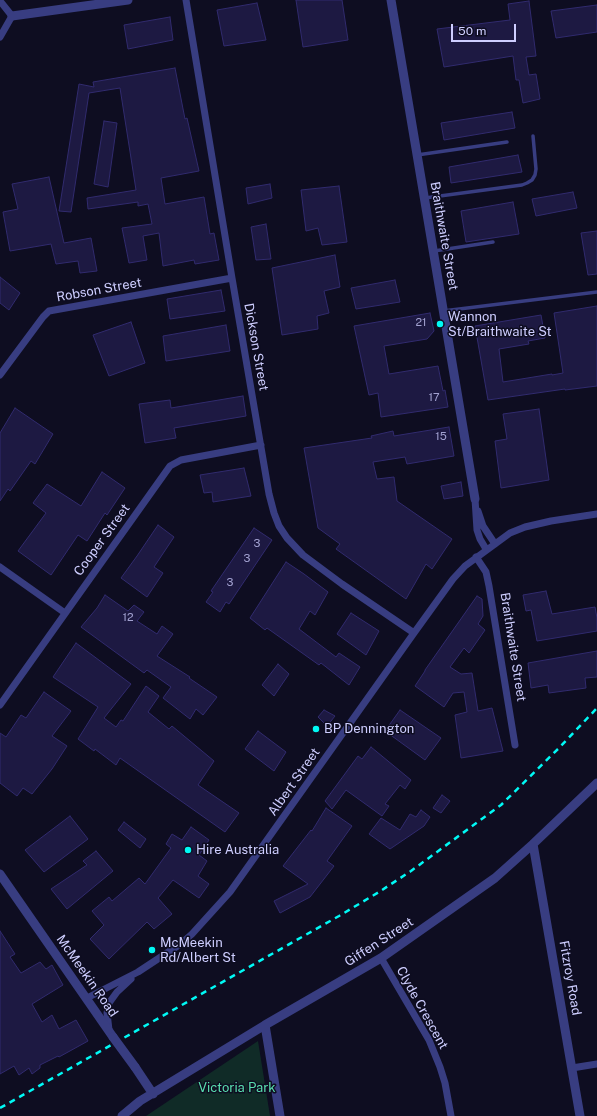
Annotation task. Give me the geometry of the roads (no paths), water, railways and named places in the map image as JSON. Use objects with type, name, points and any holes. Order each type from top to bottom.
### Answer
[{"type":"street","points":[[12,16],[128,0]]},
{"type":"street","name":"Dickson Street","points":[[186,0],[269,494],[274,513],[279,526],[287,538],[303,555],[342,584],[414,632]]},
{"type":"street","name":"Braithwaite Street","points":[[391,0],[475,499],[483,526],[495,544]]},
{"type":"street","points":[[0,1],[12,16]]},
{"type":"street","points":[[0,37],[12,16]]},
{"type":"street","name":"Robson Street","points":[[0,375],[42,317],[49,311],[232,278]]},
{"type":"street","name":"Cooper Street","points":[[0,705],[170,466],[182,460],[261,445]]},
{"type":"street","name":"Braithwaite Street","points":[[475,499],[477,530],[489,586],[515,745]]},
{"type":"street","name":"Albert Street","points":[[87,998],[138,972],[165,955],[192,934],[230,892],[414,632],[453,579],[465,566],[510,533],[525,527],[551,521],[597,514]]},
{"type":"street","points":[[0,567],[65,613]]},
{"type":"street","name":"Giffen Street","points":[[122,1116],[140,1101],[265,1025],[381,958],[495,878],[597,783]]},
{"type":"street","name":"Fitzroy Road","points":[[533,844],[580,1116]]},
{"type":"street","name":"McMeekin Road","points":[[1,879],[87,998],[153,1094]]},
{"type":"street","name":"Clyde Crescent","points":[[381,958],[429,1040],[440,1066],[445,1083],[451,1116]]},
{"type":"street","name":"Albert Street","points":[[112,1034],[108,1013],[111,1000],[117,992],[138,972]]},
{"type":"street","points":[[265,1025],[280,1116]]},
{"type":"street","points":[[572,1068],[597,1064]]},
{"type":"lane","points":[[424,198],[522,185],[527,183],[535,175],[536,169],[533,136]]},
{"type":"lane","points":[[417,155],[507,142]]},
{"type":"lane","points":[[433,251],[493,242]]},
{"type":"lane","points":[[443,311],[597,292]]},
{"type":"railway","points":[[0,1108],[339,916],[411,871],[501,805],[597,708]]},
{"type":"place","name":"Wannon St/Braithwaite St","points":[[440,324]]},
{"type":"place","name":"BP Dennington","points":[[316,729]]},
{"type":"place","name":"Hire Australia","points":[[188,850]]},
{"type":"place","name":"McMeekin Rd/Albert St","points":[[152,950]]},
{"type":"park label","name":"Victoria Park","points":[[237,1088]]}]
